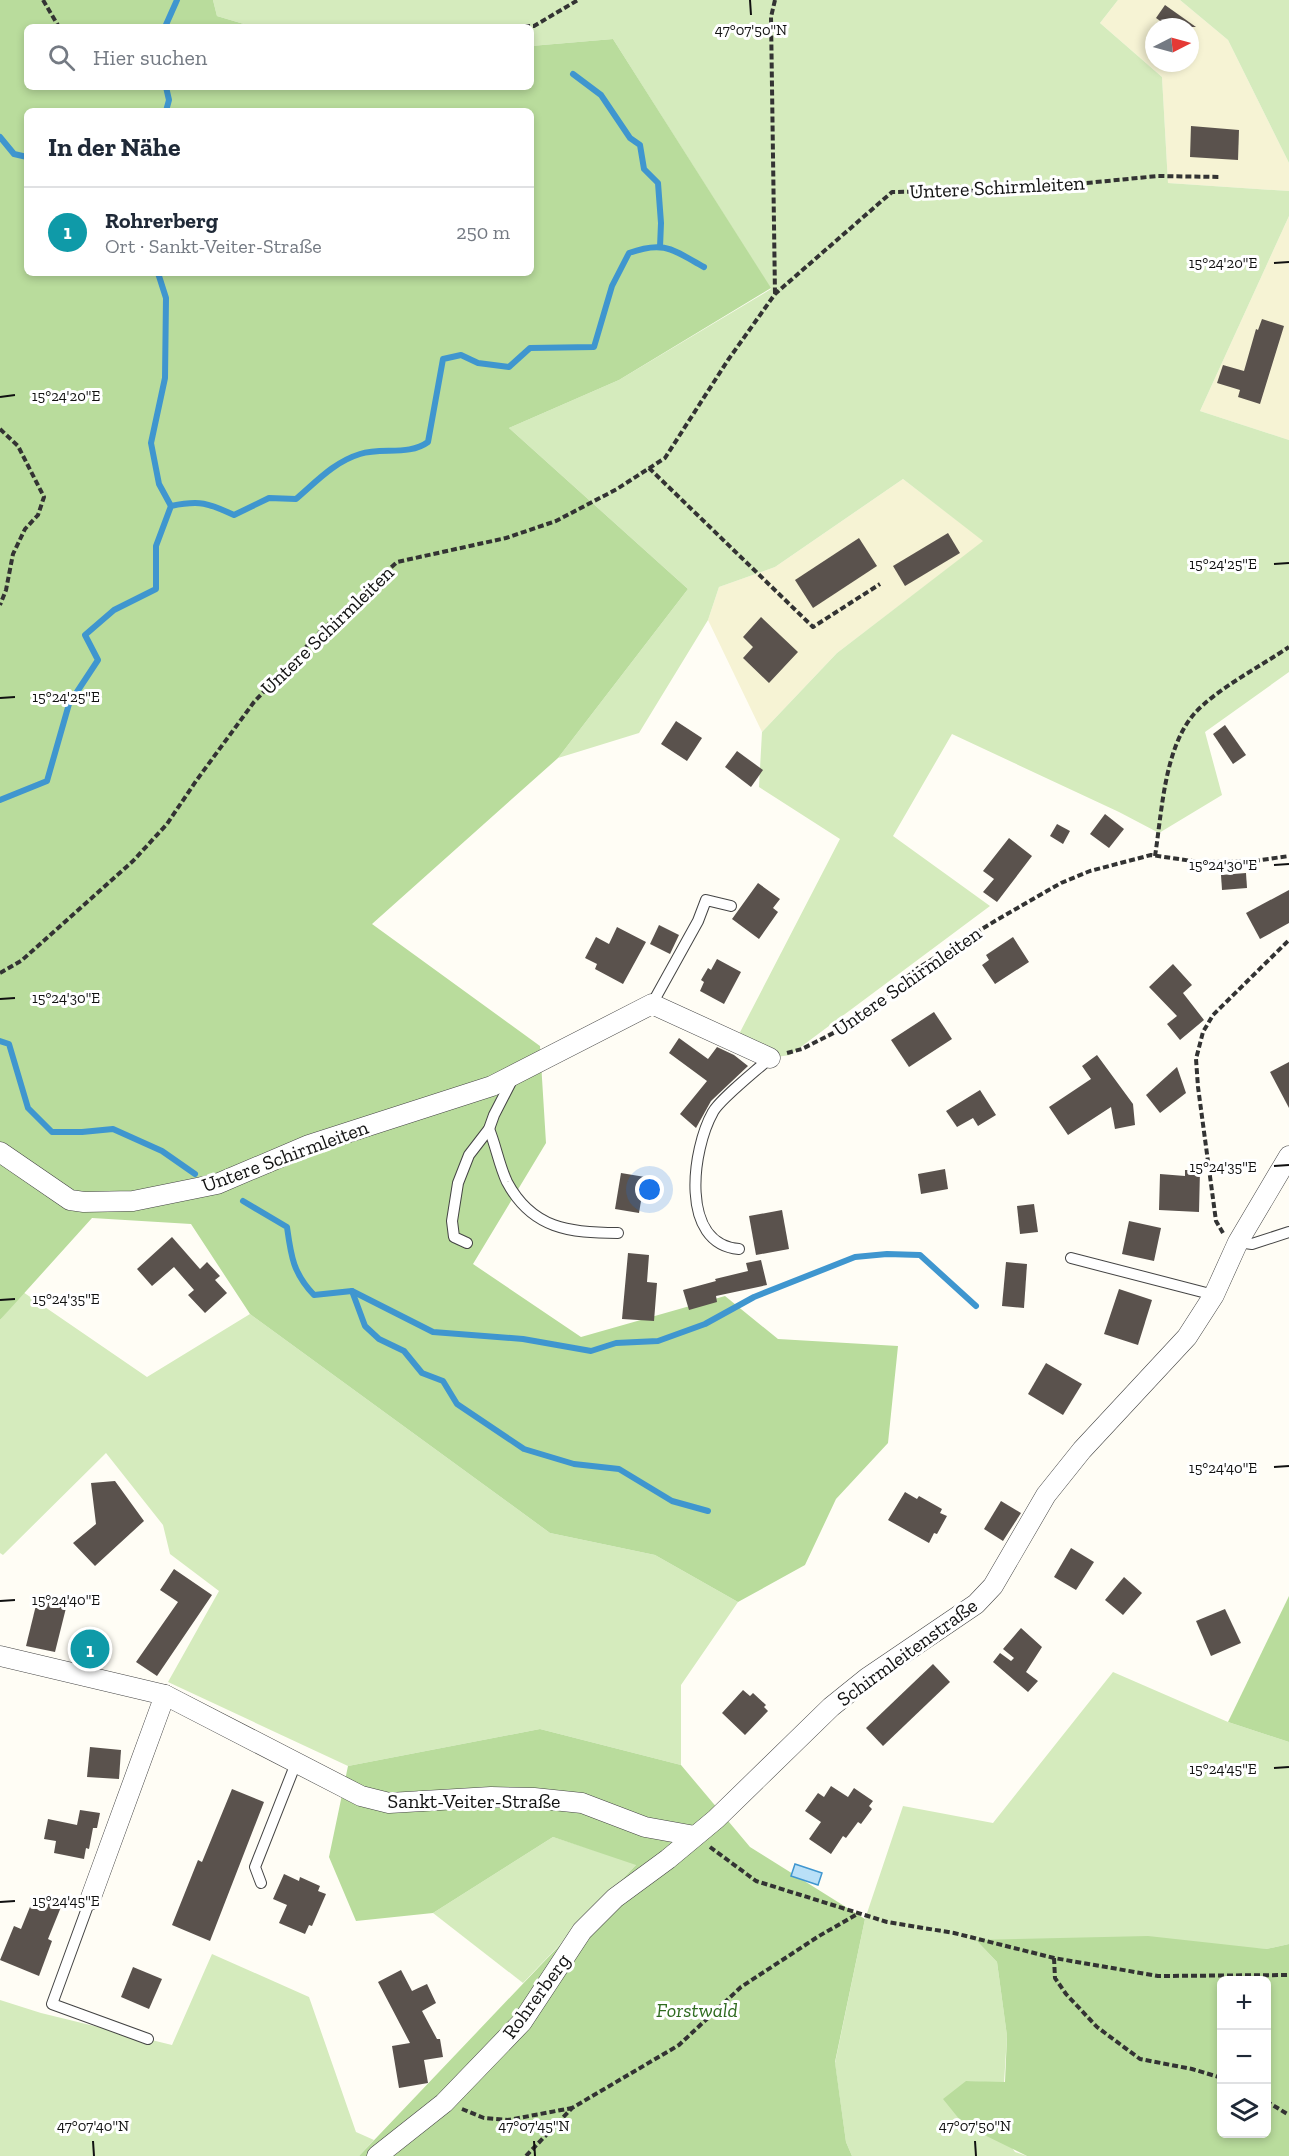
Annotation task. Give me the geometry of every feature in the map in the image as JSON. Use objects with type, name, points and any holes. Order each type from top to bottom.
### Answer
[{"type":"street","points":[[652,1004],[770,1058]]},
{"type":"street","name":"Untere Schirmleiten","points":[[0,1152],[70,1200],[84,1203],[133,1202],[217,1184],[309,1145],[492,1086],[652,1004]]},
{"type":"street","name":"Schirmleitenstraße","points":[[695,1836],[716,1820],[831,1707],[867,1678],[976,1604],[993,1586],[1046,1496],[1082,1450],[1187,1337],[1214,1295],[1238,1242],[1289,1156]]},
{"type":"street","name":"Sankt-Veiter-Straße","points":[[0,1656],[165,1695],[361,1796],[389,1803],[491,1797],[534,1798],[582,1803],[645,1827],[695,1836]]},
{"type":"street","points":[[90,1900],[165,1695]]},
{"type":"street","name":"Rohrerberg","points":[[377,2156],[444,2103],[522,2022],[582,1931],[615,1898],[695,1836]]},
{"type":"lane","points":[[652,1004],[698,921],[706,900],[730,906]]},
{"type":"lane","points":[[739,1249],[727,1248],[708,1234],[699,1219],[696,1192],[698,1149],[714,1110],[770,1058]]},
{"type":"lane","points":[[466,1243],[454,1237],[452,1221],[458,1183],[469,1155],[489,1129],[511,1082],[506,1078]]},
{"type":"lane","points":[[489,1129],[507,1182],[528,1211],[554,1227],[584,1233],[618,1233]]},
{"type":"lane","points":[[1238,1242],[1252,1244],[1289,1232]]},
{"type":"lane","points":[[1071,1258],[1214,1295]]},
{"type":"lane","points":[[261,1883],[255,1867],[296,1763]]},
{"type":"lane","points":[[90,1900],[52,2004],[148,2039]]},
{"type":"path","points":[[43,0],[57,24]]},
{"type":"path","points":[[534,26],[578,0]]},
{"type":"path","points":[[774,0],[771,17],[775,294]]},
{"type":"path","name":"Untere Schirmleiten","points":[[0,973],[21,961],[133,861],[167,824],[254,702],[321,631],[397,562],[506,538],[556,521],[617,489],[665,458],[728,360],[775,294],[892,192],[1015,190],[1158,176],[1221,177]]},
{"type":"path","points":[[0,429],[18,446],[44,497],[38,515],[25,529],[13,554],[6,590],[0,605]]},
{"type":"path","points":[[649,468],[813,627],[880,584]]},
{"type":"path","points":[[1155,856],[1166,783],[1180,735],[1194,714],[1211,699],[1289,647]]},
{"type":"path","name":"Untere Schirmleiten","points":[[770,1058],[802,1049],[851,1024],[918,968],[1061,883],[1122,861],[1155,856],[1200,861],[1254,861],[1289,856]]},
{"type":"path","points":[[1238,1242],[1225,1237],[1216,1221],[1196,1059],[1203,1032],[1213,1015],[1289,940]]},
{"type":"path","points":[[695,1836],[756,1881],[887,1922],[954,1933],[1054,1958],[1158,1976],[1289,1975]]},
{"type":"path","points":[[526,2156],[572,2108],[679,2045],[741,1987],[819,1936],[860,1913]]},
{"type":"path","points":[[1054,1958],[1055,1978],[1066,1994],[1097,2027],[1140,2059],[1192,2069],[1217,2077]]},
{"type":"path","points":[[444,2103],[484,2118],[508,2120],[572,2108]]},
{"type":"path","points":[[1271,2104],[1289,2115]]},
{"type":"shaded area","points":[[1118,0],[1180,0],[1228,40],[1289,163],[1289,191],[1168,183],[1162,77],[1156,72],[1199,72],[1199,18],[1145,18],[1145,62],[1100,23]]},
{"type":"shaded area","points":[[1289,216],[1289,440],[1200,411]]},
{"type":"shaded area","points":[[903,479],[984,541],[837,653],[762,732],[708,620],[719,587],[775,567]]},
{"type":"green space","points":[[0,0],[213,0],[217,16],[244,24],[24,24],[24,90],[534,90],[534,46],[613,39],[771,288],[619,380],[509,428],[688,589],[558,758],[372,924],[540,1046],[546,1143],[473,1264],[581,1337],[725,1296],[778,1339],[898,1346],[888,1443],[836,1499],[805,1565],[738,1602],[655,1555],[550,1533],[250,1314],[191,1224],[92,1218],[0,1320]]},
{"type":"green space","points":[[213,0],[1118,0],[1100,23],[1145,62],[1145,72],[1156,72],[1162,77],[1168,183],[1289,191],[1289,216],[1200,411],[1289,440],[1289,672],[1205,732],[1222,795],[1159,833],[952,734],[893,836],[990,906],[790,1055],[770,1058],[736,1040],[840,839],[759,787],[762,732],[837,653],[983,541],[903,479],[775,567],[719,587],[708,620],[639,733],[558,758],[688,589],[509,428],[619,380],[771,289],[613,39],[534,46],[534,24],[244,24],[217,16]]},
{"type":"green space","points":[[1180,0],[1289,0],[1289,163],[1228,40]]},
{"type":"green space","points":[[23,1292],[147,1377],[250,1314],[550,1533],[655,1555],[738,1602],[681,1685],[681,1765],[540,1729],[348,1766],[168,1682],[219,1591],[170,1554],[163,1525],[106,1453],[3,1555],[0,1553],[0,1320]]},
{"type":"green space","points":[[1289,1596],[1289,1742],[1228,1722]]},
{"type":"green space","points":[[1113,1672],[1228,1722],[1289,1742],[1289,1944],[1266,1949],[977,1941],[997,1962],[1007,2036],[1004,2083],[966,2081],[1015,2152],[1027,2156],[852,2156],[846,2142],[835,2063],[865,1919],[903,1806],[993,1823]]},
{"type":"green space","name":"Forstwald","points":[[540,1729],[681,1765],[750,1847],[865,1919],[835,2062],[846,2142],[852,2156],[359,2156],[636,1865],[553,1837],[433,1913],[356,1921],[329,1857],[348,1766]]},
{"type":"green space","points":[[553,1837],[637,1864],[523,1983],[433,1913]]},
{"type":"green space","points":[[1148,1936],[1266,1949],[1289,1944],[1289,2156],[1027,2156],[964,2125],[943,2099],[966,2081],[1005,2082],[1007,2036],[997,1962],[976,1940]]},
{"type":"green space","points":[[212,1954],[309,1997],[356,2132],[374,2140],[359,2156],[0,2156],[0,2000],[41,2013],[172,2045]]},
{"type":"water","points":[[795,1864],[822,1873],[818,1885],[791,1876]]},
{"type":"building","points":[[1165,5],[1183,18],[1156,18]]},
{"type":"building","points":[[1191,126],[1239,130],[1238,160],[1190,157]]},
{"type":"building","points":[[1262,319],[1284,326],[1260,404],[1238,397],[1240,390],[1217,383],[1223,365],[1244,371],[1256,329],[1258,330]]},
{"type":"building","points":[[948,533],[960,553],[905,586],[893,566]]},
{"type":"building","points":[[859,538],[877,566],[813,608],[795,580]]},
{"type":"building","points":[[761,617],[798,652],[769,683],[743,658],[753,647],[743,637]]},
{"type":"building","points":[[676,721],[702,738],[687,761],[661,744]]},
{"type":"building","points":[[1225,725],[1246,755],[1233,764],[1213,734]]},
{"type":"building","points":[[737,751],[763,770],[751,787],[725,767]]},
{"type":"building","points":[[1105,814],[1124,829],[1109,848],[1090,834]]},
{"type":"building","points":[[1057,824],[1070,831],[1063,844],[1050,836]]},
{"type":"building","points":[[1009,838],[1032,856],[997,902],[983,892],[994,879],[983,871]]},
{"type":"building","points":[[1246,873],[1247,888],[1222,890],[1221,875]]},
{"type":"building","points":[[758,883],[780,899],[773,908],[778,912],[759,939],[732,919]]},
{"type":"building","points":[[1289,890],[1289,923],[1260,939],[1246,913]]},
{"type":"building","points":[[659,925],[679,935],[670,954],[650,944]]},
{"type":"building","points":[[617,927],[646,942],[623,984],[595,969],[597,964],[585,958],[596,937],[609,944]]},
{"type":"building","points":[[1013,937],[1029,962],[995,984],[982,965],[989,960],[986,955]]},
{"type":"building","points":[[717,959],[741,972],[724,1004],[700,991],[704,982],[701,980],[708,968],[711,970]]},
{"type":"building","points":[[1173,964],[1192,985],[1183,993],[1204,1020],[1180,1040],[1167,1024],[1177,1016],[1149,987]]},
{"type":"building","points":[[934,1012],[952,1039],[909,1067],[891,1040]]},
{"type":"building","points":[[679,1038],[708,1059],[717,1047],[734,1055],[748,1066],[711,1101],[696,1128],[680,1114],[707,1081],[669,1053]]},
{"type":"building","points":[[1097,1055],[1133,1104],[1135,1125],[1115,1129],[1111,1107],[1068,1135],[1049,1107],[1091,1079],[1082,1066]]},
{"type":"building","points":[[1289,1062],[1289,1108],[1270,1072]]},
{"type":"building","points":[[1177,1067],[1186,1093],[1160,1113],[1146,1095]]},
{"type":"building","points":[[980,1090],[996,1115],[978,1126],[973,1118],[957,1127],[946,1111]]},
{"type":"building","points":[[945,1169],[948,1189],[921,1194],[918,1174]]},
{"type":"building","points":[[1185,1170],[1200,1170],[1199,1212],[1159,1210],[1160,1174],[1185,1176]]},
{"type":"building","points":[[621,1173],[645,1177],[639,1213],[615,1209]]},
{"type":"building","points":[[1034,1204],[1038,1232],[1020,1234],[1017,1206]]},
{"type":"building","points":[[782,1210],[789,1249],[756,1255],[749,1216]]},
{"type":"building","points":[[1129,1221],[1161,1228],[1154,1261],[1122,1254]]},
{"type":"building","points":[[172,1237],[200,1269],[207,1262],[220,1276],[215,1280],[227,1293],[205,1313],[188,1295],[194,1290],[174,1267],[152,1286],[137,1269]]},
{"type":"building","points":[[628,1253],[649,1255],[647,1282],[657,1283],[654,1321],[622,1319]]},
{"type":"building","points":[[761,1260],[767,1285],[716,1296],[717,1302],[689,1310],[683,1290],[748,1271],[746,1263]]},
{"type":"building","points":[[1006,1262],[1027,1264],[1024,1308],[1002,1306]]},
{"type":"building","points":[[1119,1289],[1152,1300],[1138,1345],[1104,1334]]},
{"type":"building","points":[[1046,1363],[1082,1384],[1063,1415],[1028,1394]]},
{"type":"building","points":[[115,1481],[144,1521],[95,1566],[73,1543],[96,1524],[91,1483]]},
{"type":"building","points":[[905,1492],[917,1499],[919,1496],[942,1509],[940,1513],[947,1516],[929,1543],[888,1520]]},
{"type":"building","points":[[1001,1501],[1021,1513],[1003,1541],[984,1529]]},
{"type":"building","points":[[1071,1548],[1094,1562],[1076,1590],[1054,1577]]},
{"type":"building","points":[[174,1569],[212,1595],[157,1676],[136,1662],[178,1602],[160,1590]]},
{"type":"building","points":[[1124,1577],[1142,1593],[1123,1615],[1105,1600]]},
{"type":"building","points":[[38,1597],[67,1604],[55,1652],[26,1646]]},
{"type":"building","points":[[1225,1609],[1241,1643],[1211,1656],[1196,1621]]},
{"type":"building","points":[[1021,1628],[1042,1647],[1026,1672],[1038,1681],[1028,1692],[993,1662],[1000,1653],[1011,1661],[1014,1658],[1003,1649]]},
{"type":"building","points":[[933,1664],[950,1682],[883,1746],[866,1728]]},
{"type":"building","points":[[743,1690],[750,1696],[753,1693],[766,1705],[764,1707],[768,1711],[745,1735],[722,1713]]},
{"type":"building","points":[[90,1747],[121,1750],[119,1779],[87,1777]]},
{"type":"building","points":[[831,1786],[848,1797],[854,1788],[873,1801],[869,1806],[872,1809],[861,1824],[858,1822],[846,1838],[843,1836],[831,1854],[809,1839],[821,1822],[805,1811],[818,1793],[824,1797]]},
{"type":"building","points":[[232,1789],[264,1802],[210,1941],[172,1925],[198,1860],[202,1862]]},
{"type":"building","points":[[80,1810],[100,1813],[97,1828],[93,1828],[89,1849],[86,1848],[84,1859],[54,1853],[56,1841],[44,1839],[48,1819],[77,1825]]},
{"type":"building","points":[[284,1874],[299,1881],[300,1877],[320,1886],[318,1891],[326,1894],[312,1926],[309,1925],[305,1934],[279,1923],[287,1905],[273,1899]]},
{"type":"building","points":[[34,1897],[61,1907],[48,1939],[52,1941],[39,1976],[0,1960],[14,1926],[21,1929]]},
{"type":"building","points":[[133,1967],[162,1979],[149,2009],[121,1997]]},
{"type":"building","points":[[401,1970],[412,1991],[427,1984],[436,2003],[422,2011],[437,2039],[440,2039],[443,2057],[424,2060],[428,2083],[399,2088],[392,2046],[410,2043],[378,1982]]},
{"type":"waterway","points":[[166,24],[177,0]]},
{"type":"waterway","points":[[573,74],[601,95],[630,138],[640,145],[644,169],[658,183],[660,247]]},
{"type":"waterway","points":[[167,90],[169,100],[167,108]]},
{"type":"waterway","points":[[0,137],[14,154],[24,156]]},
{"type":"waterway","points":[[0,800],[47,781],[69,704],[98,660],[85,635],[114,610],[156,589],[156,546],[171,506],[189,503],[204,504],[234,515],[269,498],[296,499],[334,467],[351,457],[368,452],[404,450],[421,446],[428,442],[443,359],[461,355],[478,363],[509,367],[530,348],[594,347],[612,286],[629,253],[660,247],[676,252],[704,267]]},
{"type":"waterway","points":[[159,276],[166,298],[165,378],[151,443],[159,484],[171,506]]},
{"type":"waterway","points":[[0,1041],[9,1044],[28,1108],[52,1132],[113,1129],[162,1151],[195,1174]]},
{"type":"waterway","points":[[243,1201],[287,1227],[294,1264],[301,1279],[314,1295],[352,1291],[433,1332],[523,1339],[591,1351],[616,1343],[658,1341],[705,1324],[754,1297],[855,1257],[887,1254],[920,1255],[976,1306]]},
{"type":"waterway","points":[[352,1291],[365,1326],[379,1339],[404,1351],[422,1373],[443,1381],[457,1404],[524,1449],[574,1464],[619,1469],[672,1501],[708,1511]]},
{"type":"place","name":"Rohrerberg","points":[[90,1649]]}]
